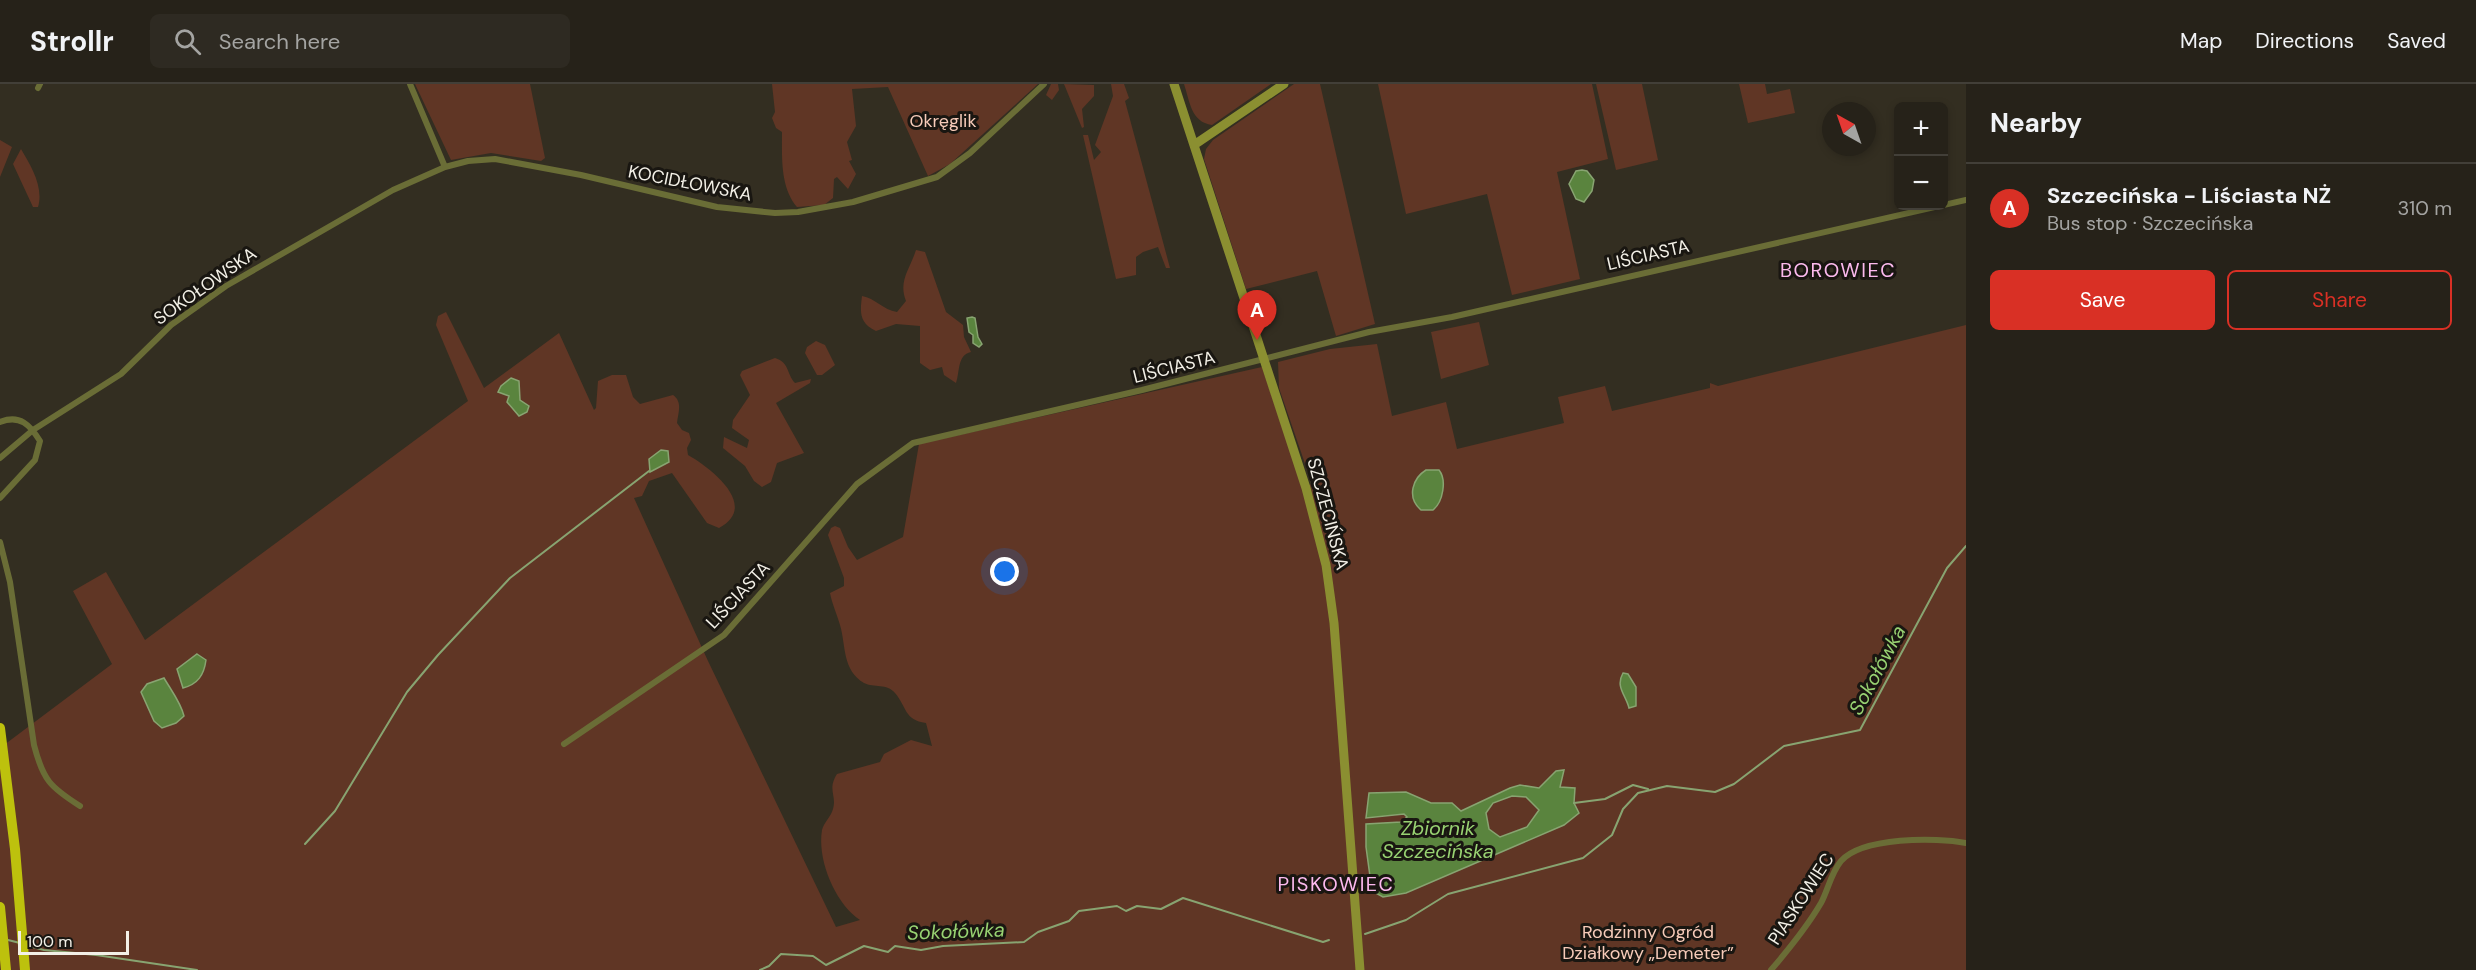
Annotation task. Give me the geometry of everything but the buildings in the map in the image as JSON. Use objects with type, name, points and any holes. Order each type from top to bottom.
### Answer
[{"type":"highway","points":[[0,728],[25,970]]},
{"type":"highway","points":[[0,909],[6,969]]},
{"type":"main road","name":"SZCZECIŃSKA","points":[[1174,84],[1313,513],[1327,574],[1335,633],[1360,970]]},
{"type":"main road","points":[[1194,146],[1284,84]]},
{"type":"street","points":[[410,84],[446,167]]},
{"type":"street","name":"KOCIDŁOWSKA","points":[[446,167],[480,159],[501,160],[717,207],[775,213],[827,207],[928,181],[970,153],[1044,84]]},
{"type":"street","name":"SOKOŁOWSKA","points":[[0,458],[33,430],[121,374],[171,326],[236,280],[393,190],[446,167]]},
{"type":"street","name":"LIŚCIASTA","points":[[564,744],[724,635],[851,490],[869,474],[909,446],[929,438],[1264,360],[1369,332],[1452,317],[1966,200]]},
{"type":"street","points":[[0,422],[15,419],[22,421],[33,430],[40,441],[35,460],[0,498]]},
{"type":"street","points":[[0,542],[10,582],[34,745],[40,767],[54,790],[81,806]]},
{"type":"street","name":"PIASKOWIEC","points":[[1771,970],[1812,916],[1837,867],[1853,852],[1868,845],[1950,840],[1966,843]]},
{"type":"green space","points":[[415,84],[530,84],[545,158],[541,161],[491,153],[451,160]]},
{"type":"green space","name":"Okręglik","points":[[772,84],[1038,84],[950,164],[928,176],[888,87],[852,89],[856,126],[847,142],[852,160],[849,161],[856,174],[848,189],[837,177],[834,179],[833,198],[824,205],[797,207],[791,199],[785,181],[782,132],[776,128],[772,118],[775,112]]},
{"type":"green space","points":[[1051,84],[1058,84],[1059,90],[1052,100],[1046,95]]},
{"type":"green space","points":[[1064,84],[1094,85],[1094,96],[1082,109],[1084,127],[1082,128]]},
{"type":"green space","points":[[1111,84],[1124,84],[1129,98],[1125,101],[1170,268],[1166,268],[1158,247],[1136,257],[1136,275],[1116,279],[1083,135],[1088,135],[1094,160],[1101,152],[1095,145],[1113,96]]},
{"type":"green space","points":[[1184,84],[1271,84],[1212,125],[1205,123],[1195,115]]},
{"type":"green space","points":[[1294,84],[1320,84],[1375,324],[1336,336],[1317,271],[1246,289],[1204,159],[1206,149],[1213,140]]},
{"type":"green space","points":[[1378,84],[1592,84],[1608,159],[1557,172],[1580,279],[1512,295],[1487,194],[1406,214]]},
{"type":"green space","points":[[1596,84],[1642,84],[1658,160],[1616,170]]},
{"type":"green space","points":[[1739,84],[1765,84],[1767,94],[1790,89],[1795,113],[1748,123]]},
{"type":"green space","points":[[0,140],[12,147],[0,177]]},
{"type":"green space","points":[[21,149],[38,184],[38,207],[33,207],[13,164]]},
{"type":"green space","points":[[916,250],[925,252],[946,312],[963,325],[964,337],[971,352],[961,360],[956,383],[944,375],[942,367],[930,370],[920,363],[920,326],[896,324],[876,331],[866,324],[862,316],[862,296],[897,312],[906,301],[904,281]]},
{"type":"green space","name":"Rodzinny Ogród Działkowy „Demeter”","points":[[446,312],[484,388],[559,333],[594,410],[598,381],[612,375],[626,375],[633,397],[640,404],[673,395],[678,401],[677,423],[682,430],[689,433],[691,440],[687,448],[688,455],[719,478],[728,488],[735,509],[730,519],[719,528],[707,523],[672,473],[649,481],[642,496],[634,498],[708,661],[836,927],[860,920],[843,903],[836,892],[822,854],[822,830],[833,809],[832,788],[837,774],[880,762],[884,754],[911,740],[932,746],[926,723],[910,716],[892,690],[864,683],[857,678],[848,664],[840,625],[830,593],[844,586],[844,578],[828,535],[831,528],[835,526],[840,528],[848,547],[857,560],[903,537],[919,444],[1262,367],[1302,487],[1312,484],[1279,388],[1278,362],[1330,349],[1377,344],[1392,416],[1446,402],[1457,449],[1564,423],[1558,397],[1605,386],[1612,411],[1710,388],[1710,383],[1718,386],[1966,325],[1966,970],[0,970],[0,748],[112,664],[73,591],[106,572],[145,640],[468,401],[436,325],[438,316]]},
{"type":"green space","points":[[1479,322],[1489,365],[1441,379],[1431,332]]},
{"type":"green space","points":[[816,341],[825,345],[835,365],[822,375],[817,375],[805,353],[807,347]]},
{"type":"green space","points":[[775,358],[786,365],[795,383],[811,379],[810,383],[776,403],[804,453],[777,463],[771,482],[762,487],[754,481],[745,466],[723,448],[724,437],[747,448],[749,440],[732,428],[733,420],[750,395],[740,375],[742,371]]},
{"type":"water","points":[[1576,171],[1587,171],[1594,180],[1592,191],[1584,202],[1576,199],[1569,184]]},
{"type":"water","points":[[967,318],[975,318],[978,337],[982,344],[979,347],[973,343],[973,335],[969,332]]},
{"type":"water","points":[[511,378],[519,381],[520,400],[529,406],[527,412],[519,416],[507,402],[509,396],[498,392],[501,386]]},
{"type":"water","points":[[661,450],[668,451],[669,462],[650,472],[649,459]]},
{"type":"water","points":[[1426,470],[1439,470],[1443,479],[1441,496],[1433,510],[1421,510],[1416,505],[1413,494],[1415,483],[1421,473]]},
{"type":"water","points":[[197,654],[206,660],[204,670],[196,681],[183,688],[177,669]]},
{"type":"water","points":[[1623,673],[1628,674],[1636,687],[1636,706],[1629,708],[1620,683]]},
{"type":"water","points":[[164,678],[184,716],[176,723],[162,728],[154,721],[141,692],[147,684]]},
{"type":"water","name":"Zbiornik Szczecińska","points":[[1564,770],[1560,787],[1575,788],[1574,803],[1579,813],[1564,825],[1406,893],[1383,897],[1372,891],[1366,847],[1366,824],[1401,822],[1407,817],[1404,814],[1366,818],[1369,793],[1406,792],[1431,803],[1452,803],[1461,811],[1520,785],[1539,788],[1556,771]],"holes":[[[1512,796],[1526,797],[1539,810],[1527,827],[1500,837],[1489,829],[1486,813],[1493,803]]]},
{"type":"waterway","points":[[305,844],[335,811],[407,692],[438,655],[510,578],[649,471]]},
{"type":"waterway","name":"Sokołówka","points":[[1365,934],[1406,920],[1448,894],[1583,858],[1612,835],[1623,809],[1638,793],[1667,786],[1715,792],[1734,784],[1784,746],[1860,730],[1947,568],[1966,546]]},
{"type":"waterway","points":[[1574,803],[1605,799],[1633,785],[1648,789]]},
{"type":"waterway","name":"Sokołówka","points":[[760,970],[769,966],[781,954],[813,956],[826,965],[864,946],[888,952],[895,946],[921,950],[943,946],[1024,942],[1038,932],[1069,921],[1079,911],[1117,906],[1126,911],[1137,906],[1161,909],[1183,898],[1323,942],[1329,940]]},
{"type":"waterway","name":"Sokołówka","points":[[8,940],[20,943]]},
{"type":"waterway","name":"Sokołówka","points":[[25,945],[44,950],[197,970]]},
{"type":"place","name":"Szczecińska - Liściasta NŻ","points":[[1257,340]]},
{"type":"district","name":"BOROWIEC","points":[[1838,270]]},
{"type":"district","name":"PISKOWIEC","points":[[1336,884]]}]
